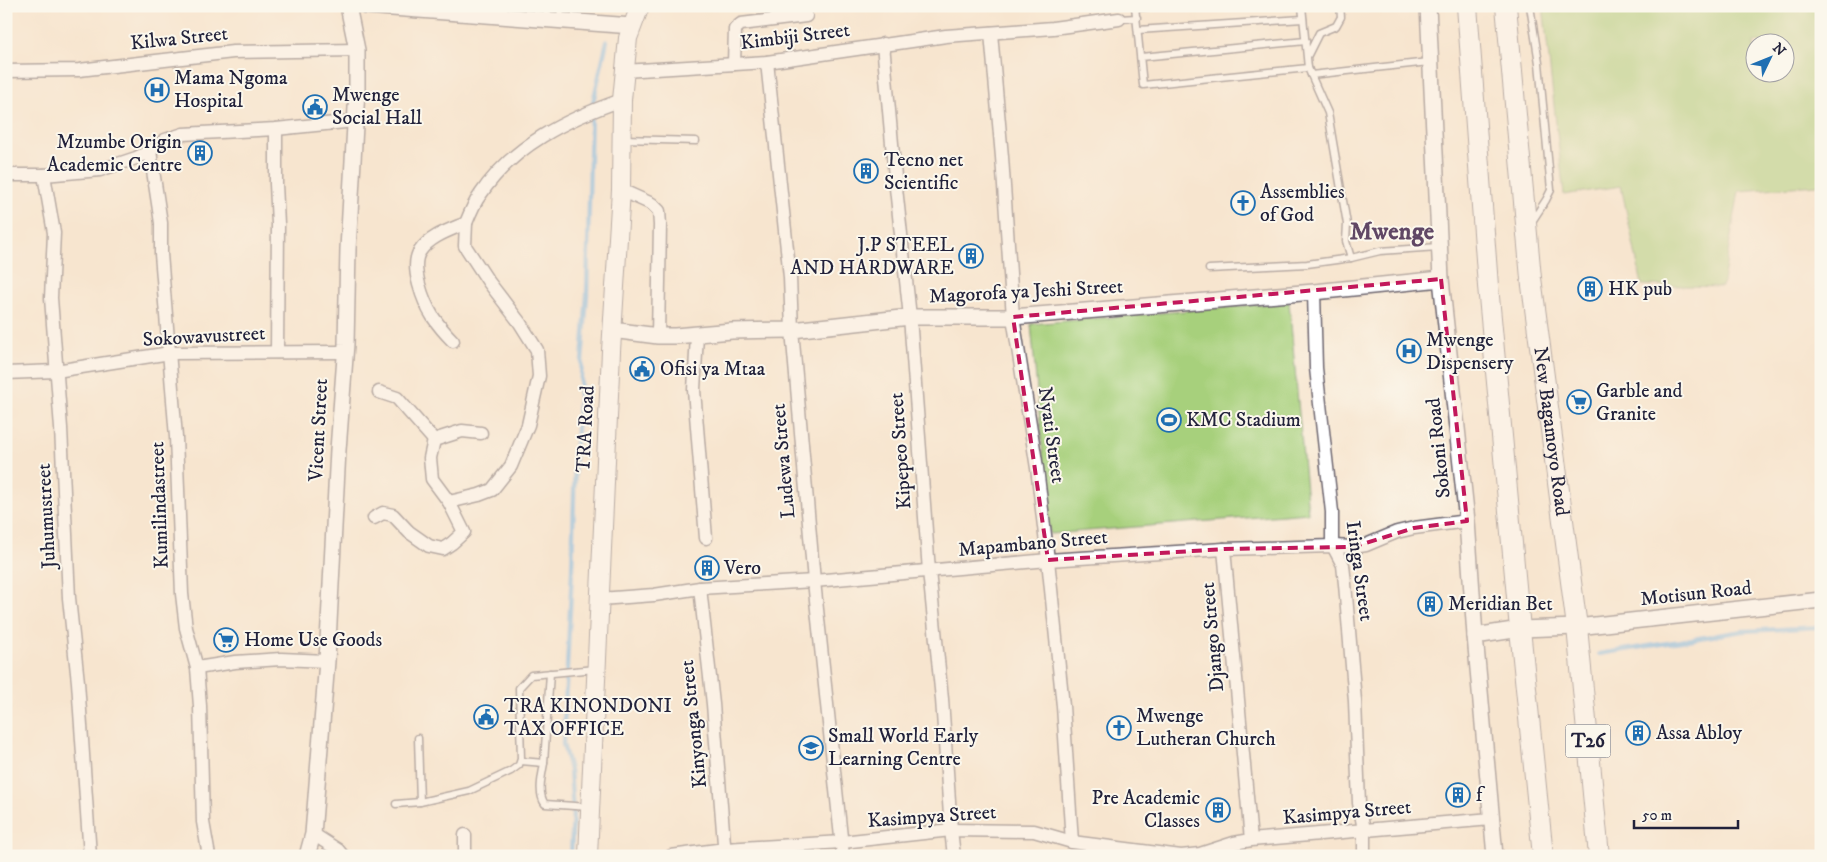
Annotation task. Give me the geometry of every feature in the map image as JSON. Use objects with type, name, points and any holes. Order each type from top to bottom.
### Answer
[{"type":"highway","points":[[1468,6],[1488,286],[1543,856]]},
{"type":"highway","name":"New Bagamoyo Road","points":[[1506,6],[1531,278],[1577,627],[1599,856]]},
{"type":"main road","name":"TRA Road","points":[[588,856],[612,330],[621,190],[622,100],[628,38],[640,6]]},
{"type":"street","name":"Vicent Street","points":[[307,856],[313,834],[327,661],[344,352],[357,50],[348,6]]},
{"type":"street","points":[[366,6],[560,13],[632,26]]},
{"type":"street","name":"Sokoni Road","points":[[1428,6],[1441,279],[1467,522],[1475,636],[1495,856]]},
{"type":"street","points":[[734,64],[735,29],[741,24],[806,16]]},
{"type":"street","name":"Kimbiji Street","points":[[624,71],[767,62],[946,36],[1053,28],[1119,19]]},
{"type":"street","name":"Nyati Street","points":[[991,33],[1013,317],[1037,468],[1048,560],[1063,706],[1072,842]]},
{"type":"street","name":"Kipepeo Street","points":[[883,44],[910,317],[929,571],[942,699],[950,830],[954,856]]},
{"type":"street","name":"Kilwa Street","points":[[6,71],[79,70],[233,52],[357,50]]},
{"type":"street","name":"Ludewa Street","points":[[767,62],[790,277],[792,330],[814,581],[843,856]]},
{"type":"street","points":[[449,502],[492,490],[511,466],[528,425],[539,376],[537,350],[520,323],[488,281],[466,246],[466,222],[479,196],[508,160],[558,127],[580,116],[622,100]]},
{"type":"street","points":[[6,175],[44,175],[100,170],[124,163],[150,152],[165,140],[183,134],[276,129],[355,121]]},
{"type":"street","points":[[276,129],[278,224],[277,352]]},
{"type":"street","name":"Kumilindastreet","points":[[150,152],[161,223],[162,263],[176,437],[182,594],[186,628],[197,668],[200,706],[203,822],[209,856]]},
{"type":"street","name":"Juhumustreet","points":[[44,175],[54,233],[51,298],[62,428],[69,598],[78,682],[90,856]]},
{"type":"street","points":[[621,190],[652,204],[659,211],[658,336]]},
{"type":"street","points":[[453,341],[432,316],[418,282],[416,267],[419,252],[428,242],[466,222]]},
{"type":"street","name":"Magorofa ya Jeshi Street","points":[[612,330],[658,336],[697,335],[732,331],[792,330],[910,317],[1013,317],[1314,292],[1441,279]]},
{"type":"street","name":"Iringa Street","points":[[1314,292],[1316,368],[1332,512],[1333,546],[1343,565],[1355,701],[1359,803],[1364,830],[1364,856]]},
{"type":"street","points":[[697,335],[694,390],[706,538]]},
{"type":"street","name":"Sokowavustreet","points":[[6,373],[56,371],[170,353],[344,352]]},
{"type":"street","points":[[379,392],[397,398],[434,440]]},
{"type":"street","points":[[434,440],[462,431],[481,433]]},
{"type":"street","points":[[374,518],[383,513],[393,515],[409,532],[429,546],[443,549],[464,532],[449,502],[432,479],[430,458],[434,440]]},
{"type":"street","name":"Mapambano Street","points":[[600,599],[654,595],[700,588],[814,581],[1048,560],[1224,549],[1360,547],[1398,532],[1414,528],[1467,522]]},
{"type":"street","name":"Django Street","points":[[1224,549],[1251,840]]},
{"type":"street","name":"Kinyonga Street","points":[[700,588],[713,704],[725,853]]},
{"type":"street","name":"Motisun Road","points":[[1475,636],[1520,629],[1577,627],[1821,600]]},
{"type":"street","points":[[197,668],[273,659],[327,661]]},
{"type":"street","name":"Kasimpya Street","points":[[671,856],[725,853],[950,830],[1034,831],[1095,851],[1181,856],[1200,854],[1234,843],[1251,840],[1491,819]]},
{"type":"street","points":[[313,834],[338,850],[343,856]]},
{"type":"street","points":[[465,835],[465,856]]},
{"type":"lane","points":[[1154,6],[1135,7],[1143,85],[1308,68]]},
{"type":"lane","points":[[1302,6],[1308,68],[1328,113],[1347,224],[1346,241],[1351,258]]},
{"type":"lane","points":[[1308,56],[1319,33],[1336,26],[1341,17],[1340,6]]},
{"type":"lane","points":[[1526,229],[1551,190],[1539,63],[1530,6]]},
{"type":"lane","points":[[1119,19],[1136,18]]},
{"type":"lane","points":[[1138,30],[1303,19]]},
{"type":"lane","points":[[1141,56],[1306,41]]},
{"type":"lane","points":[[1312,75],[1431,62]]},
{"type":"lane","points":[[622,139],[696,141]]},
{"type":"lane","points":[[1209,269],[1308,264],[1351,258],[1380,251],[1440,246]]},
{"type":"lane","points":[[396,804],[420,802],[469,791],[511,771],[519,765],[521,760],[519,688],[532,675],[597,669]]},
{"type":"lane","points":[[550,673],[544,763],[540,791],[542,799],[545,804],[590,807]]},
{"type":"lane","points":[[418,738],[420,802]]},
{"type":"lane","points":[[521,760],[544,763]]},
{"type":"highlighted area","points":[[1441,279],[1467,521],[1414,528],[1353,547],[1224,549],[1048,560],[1013,317]]},
{"type":"green space","points":[[1543,6],[1821,6],[1821,181],[1818,185],[1739,191],[1722,287],[1642,285],[1621,186],[1564,195]]},
{"type":"green space","name":"KMC Stadium","points":[[1289,302],[1308,513],[1050,534],[1031,324]]},
{"type":"waterway","points":[[571,856],[573,812],[570,770],[563,744],[572,571],[575,456],[587,294],[591,111],[607,41]]},
{"type":"waterway","points":[[1599,654],[1743,631],[1821,627]]},
{"type":"place","name":"Mama Ngoma Hospital","points":[[157,90]]},
{"type":"place","name":"Mwenge Social Hall","points":[[315,107]]},
{"type":"place","name":"Mzumbe Origin Academic Centre","points":[[200,153]]},
{"type":"place","name":"Tecno net Scientific","points":[[866,171]]},
{"type":"place","name":"Assemblies of God","points":[[1243,203]]},
{"type":"place","name":"J.P STEEL AND HARDWARE","points":[[971,256]]},
{"type":"place","name":"HK pub","points":[[1590,289]]},
{"type":"place","name":"Mwenge Dispensery","points":[[1409,351]]},
{"type":"place","name":"Ofisi ya Mtaa","points":[[642,369]]},
{"type":"place","name":"Garble and Granite","points":[[1579,402]]},
{"type":"place","name":"KMC Stadium","points":[[1169,420]]},
{"type":"place","name":"Vero","points":[[707,568]]},
{"type":"place","name":"Meridian Bet","points":[[1430,604]]},
{"type":"place","name":"Home Use Goods","points":[[226,640]]},
{"type":"place","name":"TRA KINONDONI TAX OFFICE","points":[[486,717]]},
{"type":"place","name":"Mwenge Lutheran Church","points":[[1119,728]]},
{"type":"place","name":"Assa Abloy","points":[[1638,733]]},
{"type":"place","name":"Small World Early Learning Centre","points":[[811,748]]},
{"type":"place","name":"f","points":[[1458,795]]},
{"type":"place","name":"Pre Academic Classes","points":[[1218,810]]},
{"type":"district","name":"Mwenge","points":[[1392,231]]}]
